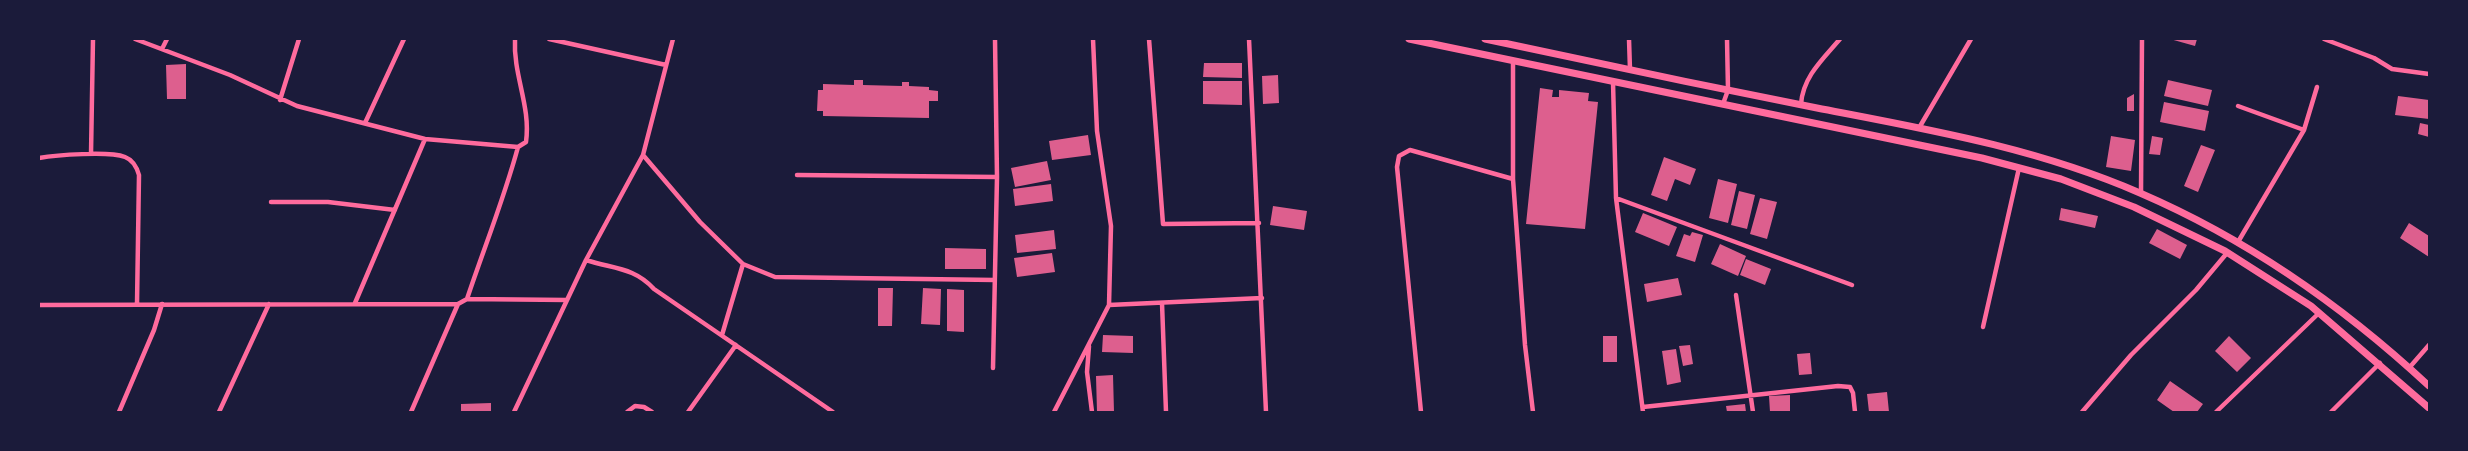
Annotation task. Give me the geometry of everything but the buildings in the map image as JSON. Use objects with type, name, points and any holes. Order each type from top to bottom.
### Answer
[{"type":"main road","points":[[1409,39],[1982,158],[2061,179],[2134,207],[2227,253],[2319,313],[2380,363],[2429,408]]},
{"type":"main road","points":[[1485,39],[2006,147],[2092,174],[2141,193],[2238,242],[2305,283],[2352,318],[2429,386]]},
{"type":"street","points":[[91,154],[93,39]]},
{"type":"street","points":[[135,39],[230,75],[297,106],[425,139],[518,147],[526,142],[528,127],[527,107],[515,66],[515,39]]},
{"type":"street","points":[[162,49],[167,39]]},
{"type":"street","points":[[280,100],[299,39]]},
{"type":"street","points":[[365,123],[404,39]]},
{"type":"street","points":[[549,39],[666,65]]},
{"type":"street","points":[[514,412],[586,260],[643,155],[673,39]]},
{"type":"street","points":[[993,368],[997,177],[995,39]]},
{"type":"street","points":[[1054,412],[1109,306],[1111,226],[1097,132],[1093,39]]},
{"type":"street","points":[[1149,39],[1163,224],[1259,223]]},
{"type":"street","points":[[1249,39],[1266,412]]},
{"type":"street","points":[[1629,39],[1630,70]]},
{"type":"street","points":[[1723,104],[1728,90],[1727,39]]},
{"type":"street","points":[[1801,104],[1802,88],[1809,75],[1839,39]]},
{"type":"street","points":[[1919,128],[1971,39]]},
{"type":"street","points":[[2141,193],[2142,39]]},
{"type":"street","points":[[2324,39],[2374,58],[2392,69],[2429,74]]},
{"type":"street","points":[[1513,60],[1513,179],[1525,345],[1533,412]]},
{"type":"street","points":[[1613,82],[1616,198],[1643,409],[1751,394],[1838,386],[1850,387],[1855,412]]},
{"type":"street","points":[[2238,242],[2304,130],[2317,87]]},
{"type":"street","points":[[2238,105],[2304,130]]},
{"type":"street","points":[[355,303],[425,139]]},
{"type":"street","points":[[467,299],[518,147]]},
{"type":"street","points":[[1421,412],[1397,167],[1399,156],[1410,150],[1513,179]]},
{"type":"street","points":[[39,158],[91,154],[125,157],[137,168],[139,175],[137,304]]},
{"type":"street","points":[[643,155],[700,222],[743,264],[775,277],[995,280]]},
{"type":"street","points":[[1983,327],[2019,168]]},
{"type":"street","points":[[797,175],[997,177]]},
{"type":"street","points":[[1616,198],[1852,285]]},
{"type":"street","points":[[271,202],[328,202],[395,210]]},
{"type":"street","points":[[2082,412],[2131,355],[2196,290],[2227,253]]},
{"type":"street","points":[[586,260],[610,268],[629,270],[643,278],[654,289],[833,412]]},
{"type":"street","points":[[722,335],[743,264]]},
{"type":"street","points":[[1736,295],[1753,412]]},
{"type":"street","points":[[1109,306],[1262,298]]},
{"type":"street","points":[[39,305],[458,304],[467,299],[567,300]]},
{"type":"street","points":[[1162,303],[1166,412]]},
{"type":"street","points":[[118,412],[154,330],[162,304]]},
{"type":"street","points":[[219,412],[269,304]]},
{"type":"street","points":[[411,412],[458,304]]},
{"type":"street","points":[[2216,412],[2319,313]]},
{"type":"street","points":[[1089,344],[1087,372],[1092,412]]},
{"type":"street","points":[[688,412],[736,345]]},
{"type":"street","points":[[2409,368],[2429,345]]},
{"type":"street","points":[[2331,412],[2380,363]]},
{"type":"street","points":[[627,412],[635,406],[644,407],[652,412]]}]
